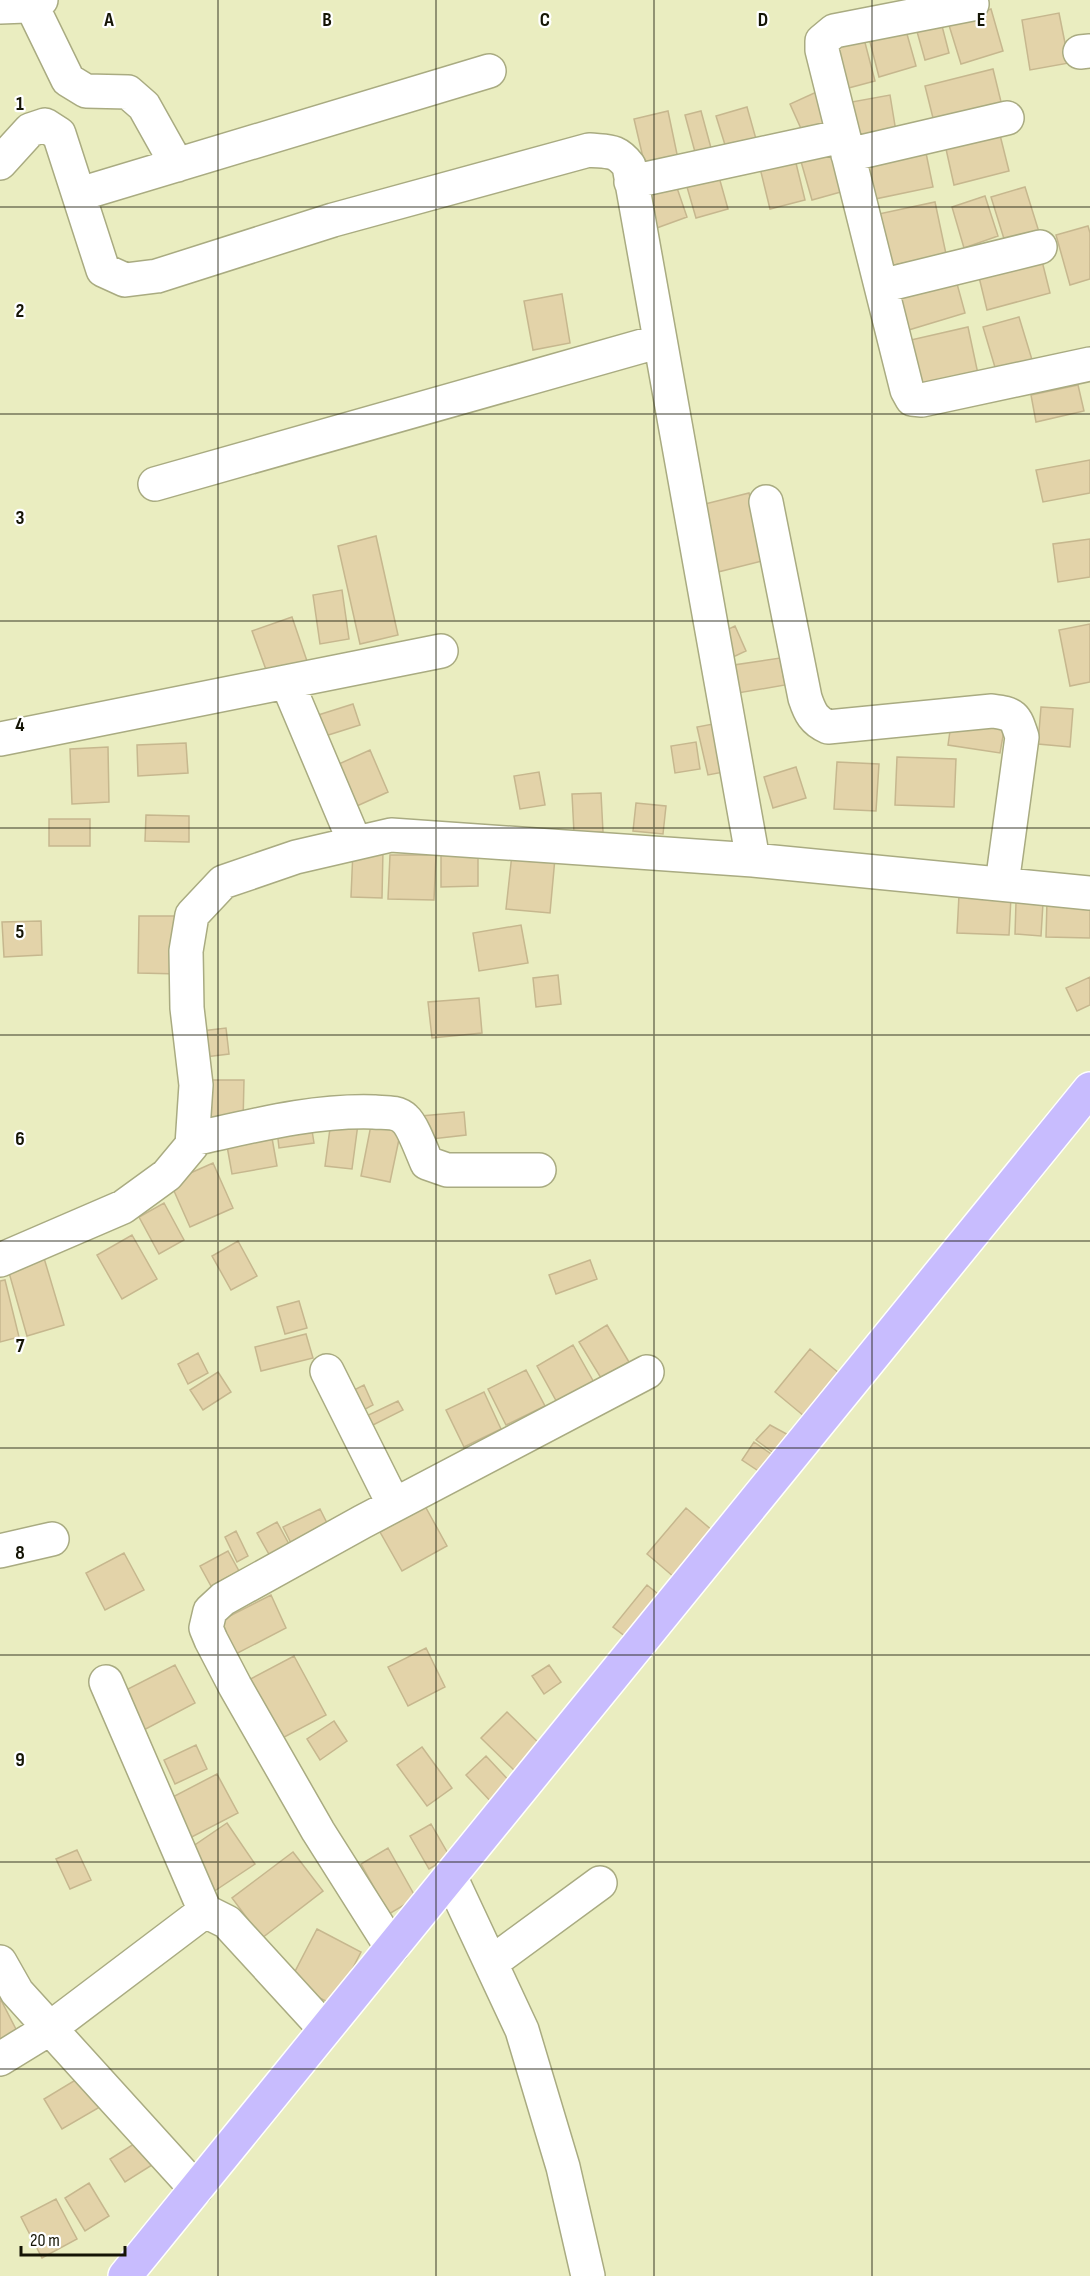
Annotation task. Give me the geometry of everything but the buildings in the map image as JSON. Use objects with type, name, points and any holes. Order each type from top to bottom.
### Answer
[{"type":"main road","points":[[125,2276],[1090,1089]]},
{"type":"street","points":[[24,4],[68,80],[86,91],[128,93],[144,106],[177,165]]},
{"type":"street","points":[[972,4],[834,31],[822,41],[822,50],[907,390],[912,399],[922,399],[1090,364]]},
{"type":"street","points":[[80,194],[489,71]]},
{"type":"street","points":[[632,182],[1007,118]]},
{"type":"street","points":[[0,163],[30,130],[45,125],[59,134],[103,270],[125,280],[157,276],[333,220],[589,150],[615,152],[629,166],[753,860]]},
{"type":"street","points":[[881,286],[1040,247]]},
{"type":"street","points":[[155,484],[660,341]]},
{"type":"street","points":[[766,502],[805,698],[810,713],[818,723],[828,728],[992,711],[1010,713],[1017,720],[1022,737],[1002,884]]},
{"type":"street","points":[[0,739],[441,651]]},
{"type":"street","points":[[287,682],[355,843]]},
{"type":"street","points":[[2,1253],[123,1208],[167,1175],[192,1145],[196,1085],[187,1008],[186,951],[192,915],[223,882],[296,857],[391,835],[753,860],[1090,893]]},
{"type":"street","points":[[193,1139],[304,1115],[342,1111],[387,1113],[398,1114],[406,1120],[427,1163],[447,1170],[538,1170]]},
{"type":"street","points":[[327,1371],[394,1505]]},
{"type":"street","points":[[392,1948],[318,1831],[234,1686],[206,1628],[210,1611],[223,1599],[394,1505],[647,1372]]},
{"type":"street","points":[[0,1551],[52,1539]]},
{"type":"street","points":[[106,1682],[205,1911],[227,1922],[325,2029]]},
{"type":"street","points":[[450,1876],[522,2030],[563,2167],[588,2276]]},
{"type":"street","points":[[491,1963],[600,1883]]},
{"type":"street","points":[[0,2059],[50,2029],[205,1911]]},
{"type":"street","points":[[0,1962],[17,1992],[196,2189]]}]
